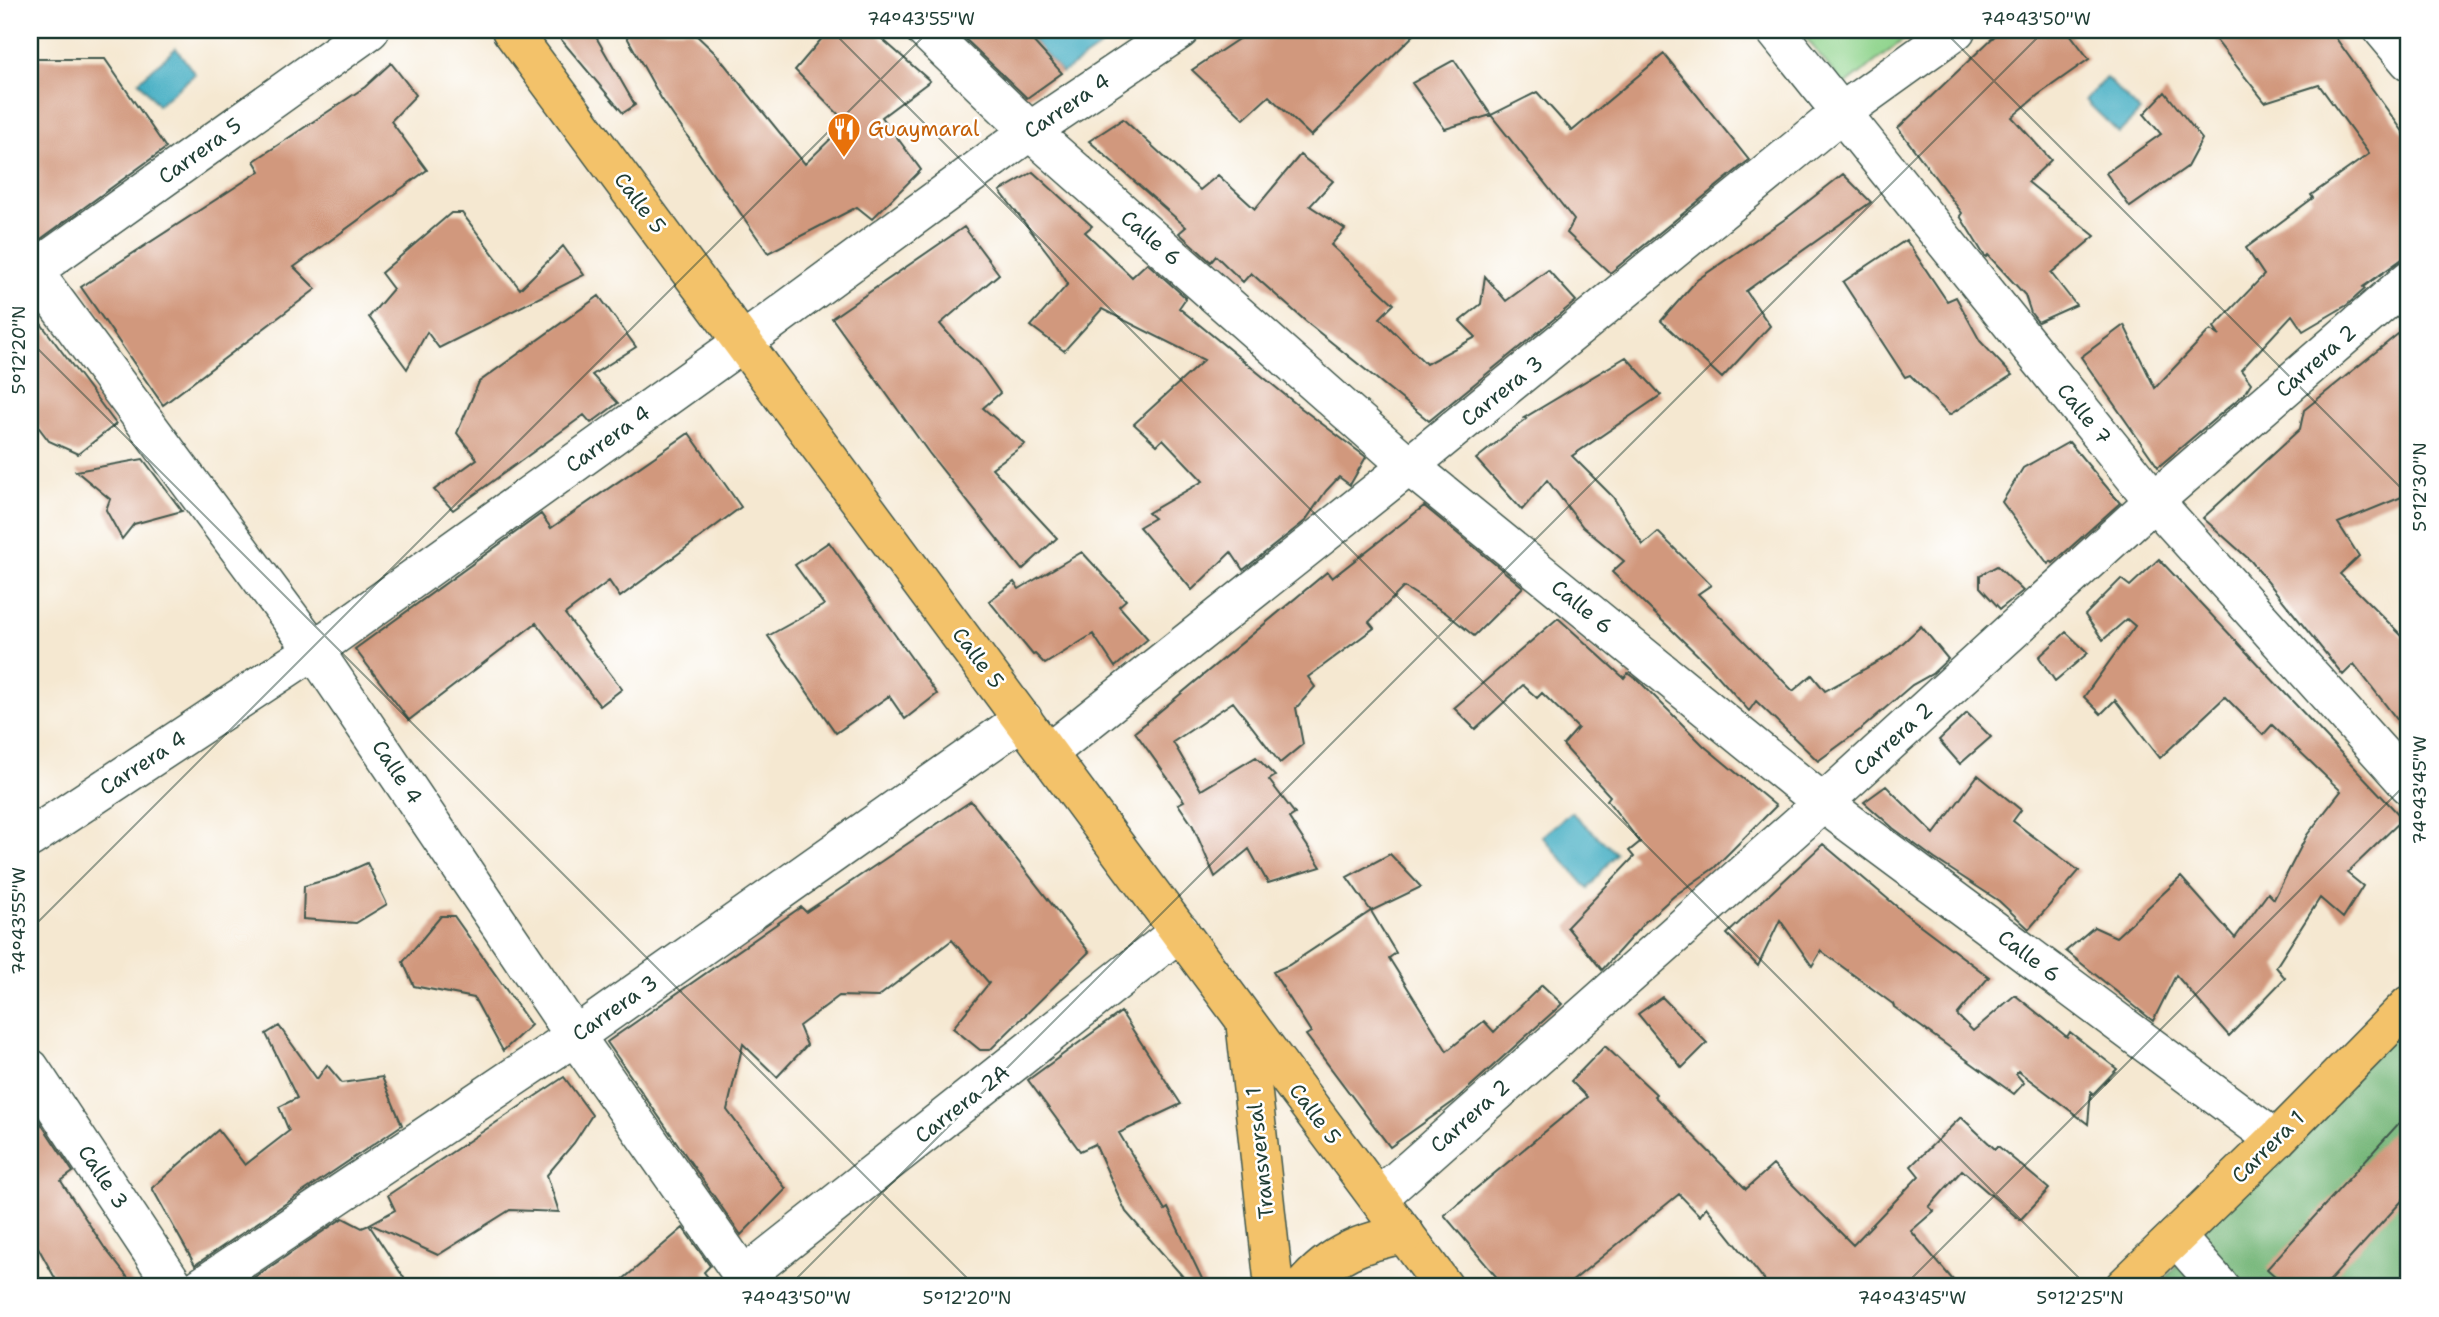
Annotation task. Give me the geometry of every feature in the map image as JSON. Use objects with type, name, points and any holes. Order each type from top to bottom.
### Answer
[{"type":"main road","name":"Calle 5","points":[[511,30],[1444,1287]]},
{"type":"main road","name":"Carrera 1","points":[[2124,1287],[2276,1140],[2409,1005]]},
{"type":"main road","name":"Transversal 1","points":[[1245,1020],[1274,1287]]},
{"type":"main road","points":[[1303,1287],[1315,1273],[1341,1253],[1372,1240],[1405,1234]]},
{"type":"street","name":"Carrera 5","points":[[31,270],[370,30]]},
{"type":"street","name":"Calle 6","points":[[925,30],[1030,131],[1409,466],[1823,803],[2276,1140]]},
{"type":"street","name":"Carrera 4","points":[[30,838],[314,650],[743,342],[1030,131],[1180,30]]},
{"type":"street","name":"Calle 7","points":[[1774,30],[2154,501],[2409,785]]},
{"type":"street","name":"Carrera 3","points":[[1048,753],[1409,466],[1842,113],[1956,30]]},
{"type":"street","points":[[2384,30],[2409,61]]},
{"type":"street","name":"Calle 4","points":[[31,270],[314,650],[575,1036],[748,1282]]},
{"type":"street","name":"Carrera 2","points":[[1378,1198],[1823,803],[2154,501],[2409,280]]},
{"type":"street","name":"Carrera 3","points":[[201,1287],[575,1036],[1023,719]]},
{"type":"street","name":"Carrera 2A","points":[[748,1282],[1180,931]]},
{"type":"street","name":"Calle 3","points":[[30,1068],[175,1287]]},
{"type":"street","points":[[2176,1237],[2220,1287]]},
{"type":"green space","points":[[1800,30],[1916,30],[1844,86]]},
{"type":"green space","points":[[2409,1005],[2409,1287],[2159,1287],[2276,1140]]},
{"type":"water","points":[[1023,30],[1125,30],[1062,73]]},
{"type":"water","points":[[176,48],[195,74],[158,105],[139,81]]},
{"type":"water","points":[[2106,78],[2140,111],[2119,133],[2085,100]]},
{"type":"water","points":[[1571,812],[1616,853],[1588,889],[1542,836]]},
{"type":"building","points":[[553,30],[592,30],[635,105],[623,113]]},
{"type":"building","points":[[623,30],[691,30],[717,55],[805,164],[847,123],[795,70],[829,30],[872,30],[930,81],[882,117],[921,170],[872,219],[857,207],[768,253],[661,98]]},
{"type":"building","points":[[956,30],[1023,30],[1062,73],[1027,98]]},
{"type":"building","points":[[1252,30],[1419,30],[1311,136],[1269,96],[1244,119],[1192,70]]},
{"type":"building","points":[[2001,30],[2067,30],[2089,59],[2012,117],[2051,160],[2028,182],[2095,236],[2051,273],[2076,305],[2038,322],[2031,313],[2025,295],[1988,255],[1984,255],[1960,216],[1962,213],[1898,128]]},
{"type":"building","points":[[2208,30],[2330,30],[2409,140],[2409,254],[2363,287],[2365,289],[2347,305],[2303,331],[2292,315],[2241,370],[2251,383],[2244,394],[2158,467],[2081,357],[2124,325],[2155,388],[2208,332],[2211,330],[2220,336],[2214,327],[2264,275],[2246,248],[2313,198],[2311,195],[2369,154],[2319,85],[2265,102]]},
{"type":"building","points":[[1664,54],[1749,160],[1610,273],[1567,233],[1574,220],[1491,115],[1537,92],[1572,131]]},
{"type":"building","points":[[30,59],[105,59],[166,148],[31,246]]},
{"type":"building","points":[[1454,60],[1491,115],[1445,129],[1412,83]]},
{"type":"building","points":[[391,63],[416,95],[391,121],[427,170],[294,267],[316,289],[163,405],[81,287],[260,171],[254,161],[365,87]]},
{"type":"building","points":[[2165,92],[2202,139],[2187,167],[2130,207],[2106,173],[2161,134],[2144,114]]},
{"type":"building","points":[[1123,119],[1200,190],[1218,175],[1255,209],[1300,155],[1333,181],[1310,206],[1345,229],[1331,245],[1394,304],[1380,318],[1426,364],[1476,337],[1460,321],[1481,304],[1485,276],[1506,301],[1548,270],[1576,301],[1429,421],[1310,325],[1251,273],[1243,282],[1216,256],[1211,262],[1179,233],[1186,227],[1089,141]]},
{"type":"building","points":[[1033,172],[1092,226],[1085,232],[1132,277],[1147,263],[1186,298],[1179,308],[1301,408],[1366,457],[1350,485],[1339,477],[1305,521],[1243,570],[1231,552],[1192,590],[1139,527],[1154,518],[1148,513],[1203,481],[1163,439],[1157,445],[1134,424],[1204,360],[1102,309],[1064,351],[1031,326],[1068,284],[1051,257],[1000,191]]},
{"type":"building","points":[[1843,174],[1871,202],[1746,291],[1770,326],[1722,378],[1661,321],[1697,280],[1788,217]]},
{"type":"building","points":[[451,213],[462,213],[520,289],[563,246],[584,275],[439,348],[427,332],[407,369],[369,317],[393,289],[381,273]]},
{"type":"building","points":[[964,227],[999,274],[940,324],[959,346],[979,363],[1000,393],[983,408],[1025,444],[992,468],[1057,538],[1022,570],[929,453],[832,318]]},
{"type":"building","points":[[1906,240],[1947,301],[1956,297],[1980,341],[2012,375],[1949,415],[1910,375],[1905,377],[1843,282]]},
{"type":"building","points":[[599,296],[636,347],[592,375],[618,403],[591,423],[584,415],[453,510],[434,490],[477,459],[457,433],[479,382]]},
{"type":"building","points":[[30,309],[116,424],[78,454],[49,441],[30,416]]},
{"type":"building","points":[[2409,325],[2409,494],[2338,523],[2359,556],[2340,574],[2409,643],[2409,735],[2354,664],[2343,675],[2251,561],[2203,518],[2300,429],[2304,410]]},
{"type":"building","points":[[1626,357],[1661,395],[1572,456],[1613,497],[1643,545],[1658,532],[1711,585],[1698,594],[1793,691],[1812,675],[1825,691],[1890,655],[1921,626],[1948,659],[1818,761],[1756,701],[1749,711],[1709,666],[1612,572],[1624,561],[1583,527],[1547,480],[1522,510],[1476,459],[1526,419],[1524,418]]},
{"type":"building","points":[[689,433],[741,507],[620,597],[609,581],[565,614],[622,689],[600,706],[536,623],[409,720],[355,649],[541,514],[551,528]]},
{"type":"building","points":[[2069,442],[2120,503],[2053,563],[2051,561],[2048,564],[2002,502],[2023,468]]},
{"type":"building","points":[[143,459],[182,511],[134,524],[122,539],[106,510],[110,499],[76,471]]},
{"type":"building","points":[[1424,506],[1523,587],[1474,636],[1446,613],[1404,587],[1369,622],[1374,628],[1308,677],[1315,687],[1296,708],[1303,744],[1280,763],[1233,702],[1173,742],[1201,790],[1256,757],[1275,776],[1269,780],[1295,814],[1289,818],[1321,867],[1268,883],[1249,849],[1215,877],[1193,826],[1178,804],[1184,801],[1135,732],[1327,572],[1332,578]]},
{"type":"building","points":[[829,542],[937,694],[905,719],[889,696],[836,733],[768,636],[824,605],[795,565]]},
{"type":"building","points":[[1082,552],[1126,600],[1119,606],[1148,639],[1115,667],[1093,634],[1045,664],[1033,655],[989,601],[1014,582],[1019,589]]},
{"type":"building","points":[[2159,559],[2403,819],[2347,873],[2363,886],[2343,918],[2320,898],[2276,967],[2285,978],[2229,1036],[2176,975],[2153,1021],[2066,951],[2094,927],[2116,937],[2181,877],[2235,938],[2268,893],[2274,899],[2307,835],[2341,791],[2272,725],[2263,735],[2225,697],[2160,758],[2115,700],[2101,714],[2084,697],[2135,626],[2127,619],[2103,640],[2085,615],[2121,579],[2130,586]]},
{"type":"building","points":[[1997,566],[2023,591],[2000,609],[1980,587],[1980,575]]},
{"type":"building","points":[[1558,618],[1624,678],[1628,673],[1638,680],[1704,746],[1776,806],[1714,868],[1674,896],[1646,921],[1602,970],[1567,927],[1634,857],[1629,851],[1640,842],[1607,800],[1610,796],[1563,745],[1578,728],[1542,693],[1537,698],[1523,685],[1475,729],[1454,708]]},
{"type":"building","points":[[2066,632],[2088,653],[2055,681],[2039,657]]},
{"type":"building","points":[[1967,713],[1991,737],[1960,764],[1939,740]]},
{"type":"building","points":[[1978,775],[2021,810],[2013,821],[2079,871],[2029,929],[1999,901],[1935,859],[1893,828],[1864,802],[1886,786],[1934,834]]},
{"type":"building","points":[[971,801],[1089,952],[990,1050],[980,1050],[953,1028],[989,983],[952,940],[878,997],[839,996],[799,1026],[807,1045],[777,1077],[743,1044],[727,1110],[786,1189],[741,1235],[607,1042],[801,907],[806,912]]},
{"type":"building","points":[[1823,844],[1908,916],[1989,977],[1957,1015],[1973,1031],[2015,995],[2067,1037],[2070,1032],[2117,1069],[2093,1094],[2091,1092],[2088,1124],[2018,1071],[2016,1074],[2024,1083],[2014,1094],[1821,951],[1812,966],[1780,920],[1758,966],[1727,934]]},
{"type":"building","points":[[1390,854],[1421,887],[1371,911],[1347,877]]},
{"type":"building","points":[[367,863],[387,904],[356,923],[303,919],[304,886],[336,877]]},
{"type":"building","points":[[1371,911],[1396,953],[1389,958],[1447,1051],[1484,1021],[1494,1032],[1542,985],[1562,1004],[1453,1102],[1390,1147],[1306,1035],[1311,1032],[1273,972],[1289,965]]},
{"type":"building","points":[[441,916],[454,916],[531,1025],[503,1051],[474,998],[414,986],[403,962]]},
{"type":"building","points":[[1662,997],[1707,1043],[1682,1068],[1638,1014]]},
{"type":"building","points":[[1121,1012],[1181,1104],[1119,1133],[1165,1210],[1168,1208],[1206,1287],[1192,1287],[1126,1212],[1095,1144],[1080,1151],[1028,1080]]},
{"type":"building","points":[[279,1026],[317,1079],[327,1065],[342,1083],[382,1077],[402,1125],[195,1265],[152,1188],[218,1130],[245,1165],[289,1131],[279,1107],[297,1098],[266,1034]]},
{"type":"building","points":[[1605,1046],[1656,1094],[1654,1096],[1746,1189],[1773,1165],[1853,1245],[1919,1176],[1911,1166],[1961,1117],[1995,1149],[1998,1146],[2049,1189],[2020,1220],[1962,1170],[1929,1207],[1934,1211],[1911,1231],[1959,1287],[1770,1287],[1706,1207],[1700,1216],[1679,1194],[1565,1287],[1505,1287],[1444,1215],[1587,1097],[1571,1081]]},
{"type":"building","points":[[564,1077],[592,1115],[574,1143],[547,1175],[559,1212],[510,1210],[438,1255],[370,1224],[395,1210],[388,1195]]},
{"type":"building","points":[[30,1107],[73,1172],[61,1181],[104,1247],[135,1287],[60,1287],[30,1233]]},
{"type":"building","points":[[2409,1112],[2409,1193],[2324,1287],[2287,1287],[2267,1269]]},
{"type":"building","points":[[343,1218],[362,1228],[369,1225],[410,1287],[260,1287],[252,1279]]},
{"type":"building","points":[[683,1228],[710,1266],[704,1272],[715,1287],[614,1287]]},
{"type":"place","name":"Guaymaral","points":[[844,159]]}]
